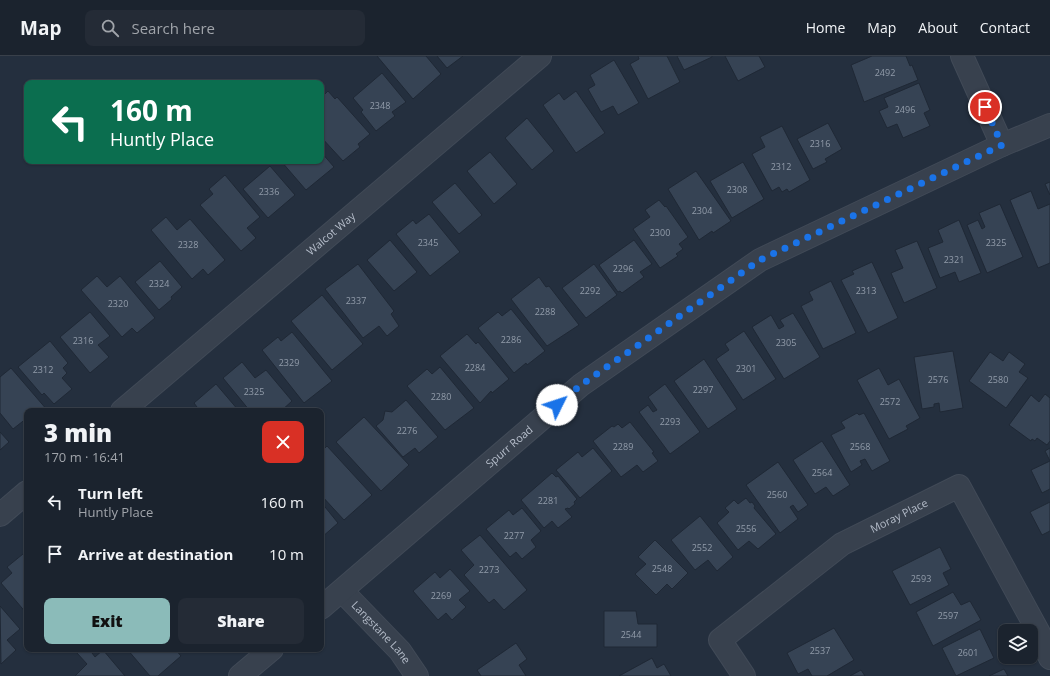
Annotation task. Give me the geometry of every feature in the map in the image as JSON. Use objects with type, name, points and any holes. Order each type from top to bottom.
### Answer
[{"type":"street","name":"Walcot Way","points":[[126,408],[540,56]]},
{"type":"street","points":[[962,56],[1002,145]]},
{"type":"street","name":"Spurr Road","points":[[324,606],[581,385],[760,260],[1002,145],[1050,125]]},
{"type":"street","name":"Moray Place","points":[[744,676],[720,640],[842,544],[959,486],[1039,633],[1050,658]]},
{"type":"street","points":[[0,515],[24,495]]},
{"type":"street","name":"Langstane Lane","points":[[342,591],[400,652],[417,676]]},
{"type":"street","points":[[240,676],[268,652]]},
{"type":"building","points":[[377,56],[426,56],[441,74],[413,99]]},
{"type":"building","points":[[437,56],[463,56],[447,68]]},
{"type":"building","points":[[638,56],[667,56],[680,82],[648,99],[630,64],[639,59]]},
{"type":"building","points":[[677,56],[712,56],[712,57],[684,70]]},
{"type":"building","points":[[725,56],[759,56],[765,67],[738,81]]},
{"type":"building","points":[[872,56],[906,56],[910,66],[912,65],[918,80],[864,102],[851,65]]},
{"type":"building","points":[[614,60],[639,103],[618,115],[613,106],[601,112],[588,89],[595,85],[590,75]]},
{"type":"building","points":[[382,73],[406,102],[392,112],[395,116],[376,131],[361,112],[363,110],[353,98]]},
{"type":"building","points":[[919,83],[930,110],[924,113],[930,126],[903,138],[897,124],[887,128],[879,111],[888,107],[884,98]]},
{"type":"building","points":[[328,91],[335,99],[337,97],[370,134],[358,144],[360,147],[343,161],[324,140],[324,95]]},
{"type":"building","points":[[576,91],[605,133],[576,153],[543,105],[559,93],[564,100]]},
{"type":"building","points":[[527,118],[554,151],[532,170],[505,138]]},
{"type":"building","points":[[828,123],[842,149],[825,159],[827,162],[813,169],[797,139]]},
{"type":"building","points":[[782,126],[810,180],[789,192],[787,189],[782,192],[779,187],[772,191],[752,154],[765,147],[760,137]]},
{"type":"building","points":[[490,152],[517,184],[494,204],[467,171]]},
{"type":"building","points":[[324,155],[334,167],[306,190],[284,164],[324,164]]},
{"type":"building","points":[[743,162],[764,199],[732,218],[710,181]]},
{"type":"building","points":[[270,166],[295,195],[268,218],[243,189]]},
{"type":"building","points":[[696,171],[731,221],[699,240],[668,189]]},
{"type":"building","points":[[225,175],[260,217],[247,228],[256,238],[241,251],[200,205],[213,194],[209,189]]},
{"type":"building","points":[[1050,182],[1050,195],[1045,184]]},
{"type":"building","points":[[455,183],[482,215],[459,234],[432,202]]},
{"type":"building","points":[[1031,191],[1038,209],[1050,204],[1050,263],[1038,268],[1010,200]]},
{"type":"building","points":[[659,200],[665,207],[666,206],[688,237],[679,244],[683,249],[676,254],[678,256],[660,268],[633,229],[650,217],[645,210]]},
{"type":"building","points":[[1000,204],[1023,257],[987,273],[967,225],[978,220],[982,229],[985,227],[979,213]]},
{"type":"building","points":[[429,214],[460,252],[430,276],[396,234],[413,220],[416,224]]},
{"type":"building","points":[[166,217],[177,230],[190,219],[225,260],[208,275],[203,269],[192,279],[151,230]]},
{"type":"building","points":[[959,220],[981,273],[959,282],[955,272],[940,278],[928,248],[943,242],[938,230]]},
{"type":"building","points":[[390,240],[417,272],[394,291],[367,260]]},
{"type":"building","points":[[634,240],[652,264],[640,272],[644,277],[622,293],[620,291],[618,292],[599,265]]},
{"type":"building","points":[[917,241],[937,288],[904,303],[891,273],[903,268],[895,250]]},
{"type":"building","points":[[160,261],[182,287],[171,297],[172,299],[159,310],[135,282]]},
{"type":"building","points":[[872,262],[898,318],[868,333],[841,280],[854,274],[852,271]]},
{"type":"building","points":[[358,264],[394,311],[391,314],[399,326],[387,336],[379,326],[363,338],[325,289]]},
{"type":"building","points":[[594,264],[617,295],[586,318],[562,288]]},
{"type":"building","points":[[97,276],[107,287],[120,276],[155,318],[137,333],[132,328],[122,337],[81,290]]},
{"type":"building","points":[[539,277],[546,287],[549,286],[579,325],[547,346],[511,299]]},
{"type":"building","points":[[831,281],[856,333],[823,349],[801,306],[813,300],[809,292]]},
{"type":"building","points":[[322,295],[363,344],[332,370],[291,321]]},
{"type":"building","points":[[511,309],[545,351],[527,365],[526,363],[514,373],[478,328],[498,312],[502,316]]},
{"type":"building","points":[[90,312],[110,336],[98,345],[109,357],[90,373],[60,337]]},
{"type":"building","points":[[793,313],[820,357],[784,379],[752,327],[771,315],[779,329],[784,326],[780,320]]},
{"type":"building","points":[[744,331],[776,379],[743,400],[716,359],[729,350],[725,344]]},
{"type":"building","points":[[292,332],[332,381],[304,403],[262,350],[278,337],[281,341]]},
{"type":"building","points":[[467,334],[476,344],[478,342],[509,379],[492,393],[491,391],[480,403],[440,356]]},
{"type":"building","points":[[50,341],[68,363],[63,368],[67,373],[62,378],[72,389],[54,404],[44,393],[42,395],[18,367]]},
{"type":"building","points":[[953,351],[963,408],[940,412],[939,403],[934,404],[934,407],[922,409],[914,357]]},
{"type":"building","points":[[990,352],[1003,361],[1009,352],[1025,364],[1019,372],[1028,378],[1006,408],[969,381]]},
{"type":"building","points":[[704,359],[737,409],[708,429],[674,381]]},
{"type":"building","points":[[242,362],[255,378],[266,370],[292,401],[284,408],[248,408],[223,378]]},
{"type":"building","points":[[440,367],[474,408],[445,430],[407,386],[427,369],[432,374]]},
{"type":"building","points":[[11,368],[45,408],[24,408],[24,420],[13,429],[0,413],[0,377]]},
{"type":"building","points":[[879,368],[888,385],[899,379],[920,418],[906,426],[908,429],[889,439],[857,380]]},
{"type":"building","points":[[216,384],[236,408],[198,408],[194,403]]},
{"type":"building","points":[[665,384],[700,432],[670,454],[639,412],[648,405],[653,412],[657,410],[648,397]]},
{"type":"building","points":[[1045,394],[1050,398],[1050,441],[1047,445],[1037,438],[1035,441],[1032,439],[1031,441],[1009,425],[1031,395],[1039,402]]},
{"type":"building","points":[[406,400],[438,437],[419,453],[415,448],[403,457],[376,426],[383,420],[385,411],[392,412]]},
{"type":"building","points":[[857,413],[859,415],[864,413],[890,461],[872,471],[865,459],[860,461],[862,465],[851,472],[831,435],[845,428],[841,422]]},
{"type":"building","points":[[364,417],[409,465],[381,491],[336,442]]},
{"type":"building","points":[[630,422],[654,452],[652,453],[658,461],[643,472],[637,465],[621,477],[593,441],[612,426],[614,427],[618,424],[622,428]]},
{"type":"building","points":[[0,432],[9,442],[0,450]]},
{"type":"building","points":[[822,441],[850,485],[833,496],[826,487],[815,494],[793,460]]},
{"type":"building","points":[[327,446],[372,495],[344,520],[324,498],[324,449]]},
{"type":"building","points":[[593,448],[612,471],[580,498],[556,470],[578,452],[582,457]]},
{"type":"building","points":[[1050,448],[1050,461],[1045,451]]},
{"type":"building","points":[[1050,461],[1050,489],[1042,493],[1031,470]]},
{"type":"building","points":[[778,462],[808,505],[798,512],[793,505],[790,507],[798,519],[780,533],[746,485]]},
{"type":"building","points":[[552,473],[556,477],[558,476],[577,499],[574,502],[575,504],[569,509],[565,509],[572,517],[558,528],[552,521],[544,528],[521,500]]},
{"type":"building","points":[[746,498],[750,503],[752,502],[755,506],[754,508],[776,534],[758,549],[749,541],[738,550],[717,523],[729,512],[725,508],[734,500],[738,504]]},
{"type":"building","points":[[1050,502],[1050,531],[1042,535],[1030,512]]},
{"type":"building","points":[[324,506],[338,523],[324,535]]},
{"type":"building","points":[[522,508],[541,531],[531,540],[536,547],[522,559],[516,552],[510,557],[486,529],[509,510],[513,515]]},
{"type":"building","points":[[700,516],[733,557],[717,571],[708,560],[695,570],[671,540]]},
{"type":"building","points":[[480,535],[527,590],[504,610],[494,599],[489,603],[464,575],[474,565],[461,550]]},
{"type":"building","points":[[655,540],[688,573],[672,589],[667,584],[656,595],[635,574],[646,564],[638,557]]},
{"type":"building","points":[[940,547],[951,569],[943,573],[949,585],[910,605],[892,571]]},
{"type":"building","points":[[23,554],[24,555],[24,610],[1,583],[12,573],[7,567]]},
{"type":"building","points":[[450,569],[470,591],[459,600],[466,607],[452,620],[446,613],[438,620],[413,591],[435,572],[440,578]]},
{"type":"building","points":[[953,592],[961,605],[970,601],[981,620],[933,646],[916,612]]},
{"type":"building","points":[[0,606],[20,629],[7,640],[16,650],[1,664]]},
{"type":"building","points":[[604,611],[636,611],[638,624],[657,624],[657,647],[604,647]]},
{"type":"building","points":[[834,628],[854,660],[827,676],[812,676],[808,669],[798,674],[787,653]]},
{"type":"building","points":[[980,629],[994,658],[956,676],[942,648]]},
{"type":"building","points":[[516,643],[527,659],[519,665],[526,676],[481,676],[477,670]]},
{"type":"building","points":[[91,652],[95,657],[101,652],[105,652],[125,676],[75,676],[87,664],[77,653]]},
{"type":"building","points":[[130,652],[178,652],[181,656],[158,676],[150,676]]},
{"type":"building","points":[[652,658],[657,668],[664,664],[671,676],[619,676]]},
{"type":"building","points":[[1004,669],[1008,676],[989,676]]},
{"type":"building","points":[[861,670],[865,676],[850,676]]},
{"type":"route","points":[[557,405],[581,385],[760,260],[1002,145],[985,107]]}]
